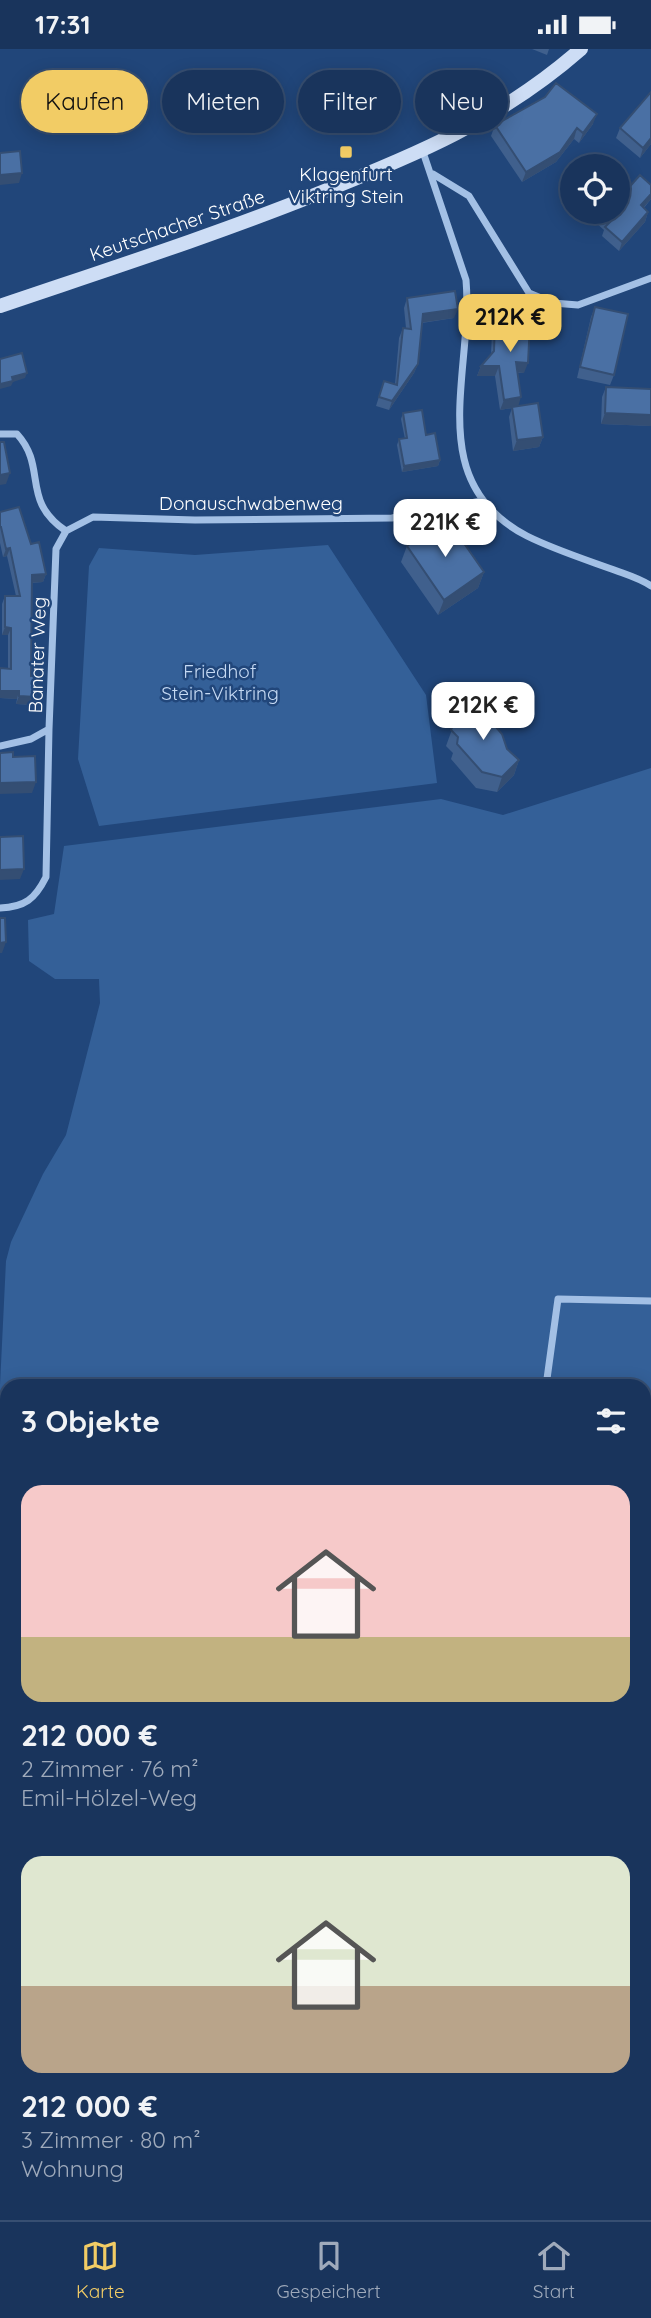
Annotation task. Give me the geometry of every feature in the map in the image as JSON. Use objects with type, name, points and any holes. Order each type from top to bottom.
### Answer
[{"type":"main road","name":"Keutschacher Straße","points":[[0,306],[223,232],[423,152],[506,107],[581,49]]},
{"type":"street","points":[[423,152],[466,280],[467,300],[457,413],[462,455],[481,501],[502,521],[528,537],[650,583]]},
{"type":"street","points":[[432,174],[469,195],[528,293],[553,303],[578,305],[651,278]]},
{"type":"street","points":[[0,434],[17,434],[28,447],[41,507],[51,521],[66,531]]},
{"type":"street","name":"Donauschwabenweg","points":[[66,531],[93,517],[195,520],[392,519],[481,501]]},
{"type":"street","name":"Banater Weg","points":[[0,747],[31,739],[49,729],[56,549],[66,531]]},
{"type":"street","points":[[0,908],[20,907],[38,894],[46,877],[49,729]]},
{"type":"street","points":[[548,1379],[558,1299],[651,1301]]},
{"type":"green space","name":"Friedhof Stein-Viktring","points":[[328,545],[426,695],[437,783],[99,826],[78,759],[89,566],[99,548],[195,555]]},
{"type":"green space","points":[[651,768],[651,1379],[0,1379],[6,1261],[11,1242],[43,1174],[66,1135],[100,1003],[99,979],[55,979],[29,961],[28,920],[54,914],[64,846],[441,799],[503,815]]},
{"type":"building","points":[[556,83],[597,114],[583,133],[577,128],[560,152],[526,172],[500,133],[508,133],[508,118],[545,97]]},
{"type":"building","points":[[651,92],[651,138],[643,148],[620,128]]},
{"type":"building","points":[[20,151],[22,173],[0,175],[0,153]]},
{"type":"building","points":[[640,175],[651,185],[651,194],[641,205],[648,212],[622,242],[605,227],[608,224],[630,224],[630,186]]},
{"type":"building","points":[[455,291],[458,309],[423,314],[418,364],[392,401],[379,397],[384,381],[397,385],[403,328],[411,329],[407,298]]},
{"type":"building","points":[[595,307],[628,314],[614,375],[580,367]]},
{"type":"building","points":[[495,321],[530,323],[528,363],[516,362],[521,397],[504,400],[499,366],[481,366],[494,351]]},
{"type":"building","points":[[22,353],[27,373],[12,377],[13,381],[0,384],[0,359]]},
{"type":"building","points":[[606,387],[651,389],[651,415],[605,413]]},
{"type":"building","points":[[538,403],[543,437],[517,440],[512,407]]},
{"type":"building","points":[[422,410],[426,435],[435,433],[440,460],[404,466],[399,439],[407,438],[403,413]]},
{"type":"building","points":[[0,442],[4,442],[10,473],[0,475]]},
{"type":"building","points":[[19,507],[31,544],[39,542],[46,574],[32,575],[31,676],[36,676],[36,697],[19,696],[19,691],[0,691],[0,668],[11,669],[11,628],[5,627],[5,596],[20,596],[10,548],[6,549],[0,527],[0,512]]},
{"type":"building","points":[[447,519],[484,572],[444,600],[407,546]]},
{"type":"building","points":[[477,705],[502,734],[507,749],[519,760],[502,777],[482,772],[457,744],[458,737],[451,730],[458,713]]},
{"type":"building","points":[[13,752],[13,757],[35,756],[36,782],[0,783],[0,753]]},
{"type":"building","points":[[23,836],[24,869],[0,870],[0,837]]},
{"type":"building","points":[[0,918],[5,918],[6,942],[0,943]]},
{"type":"place","name":"Klagenfurt Viktring Stein","points":[[346,152]]}]
